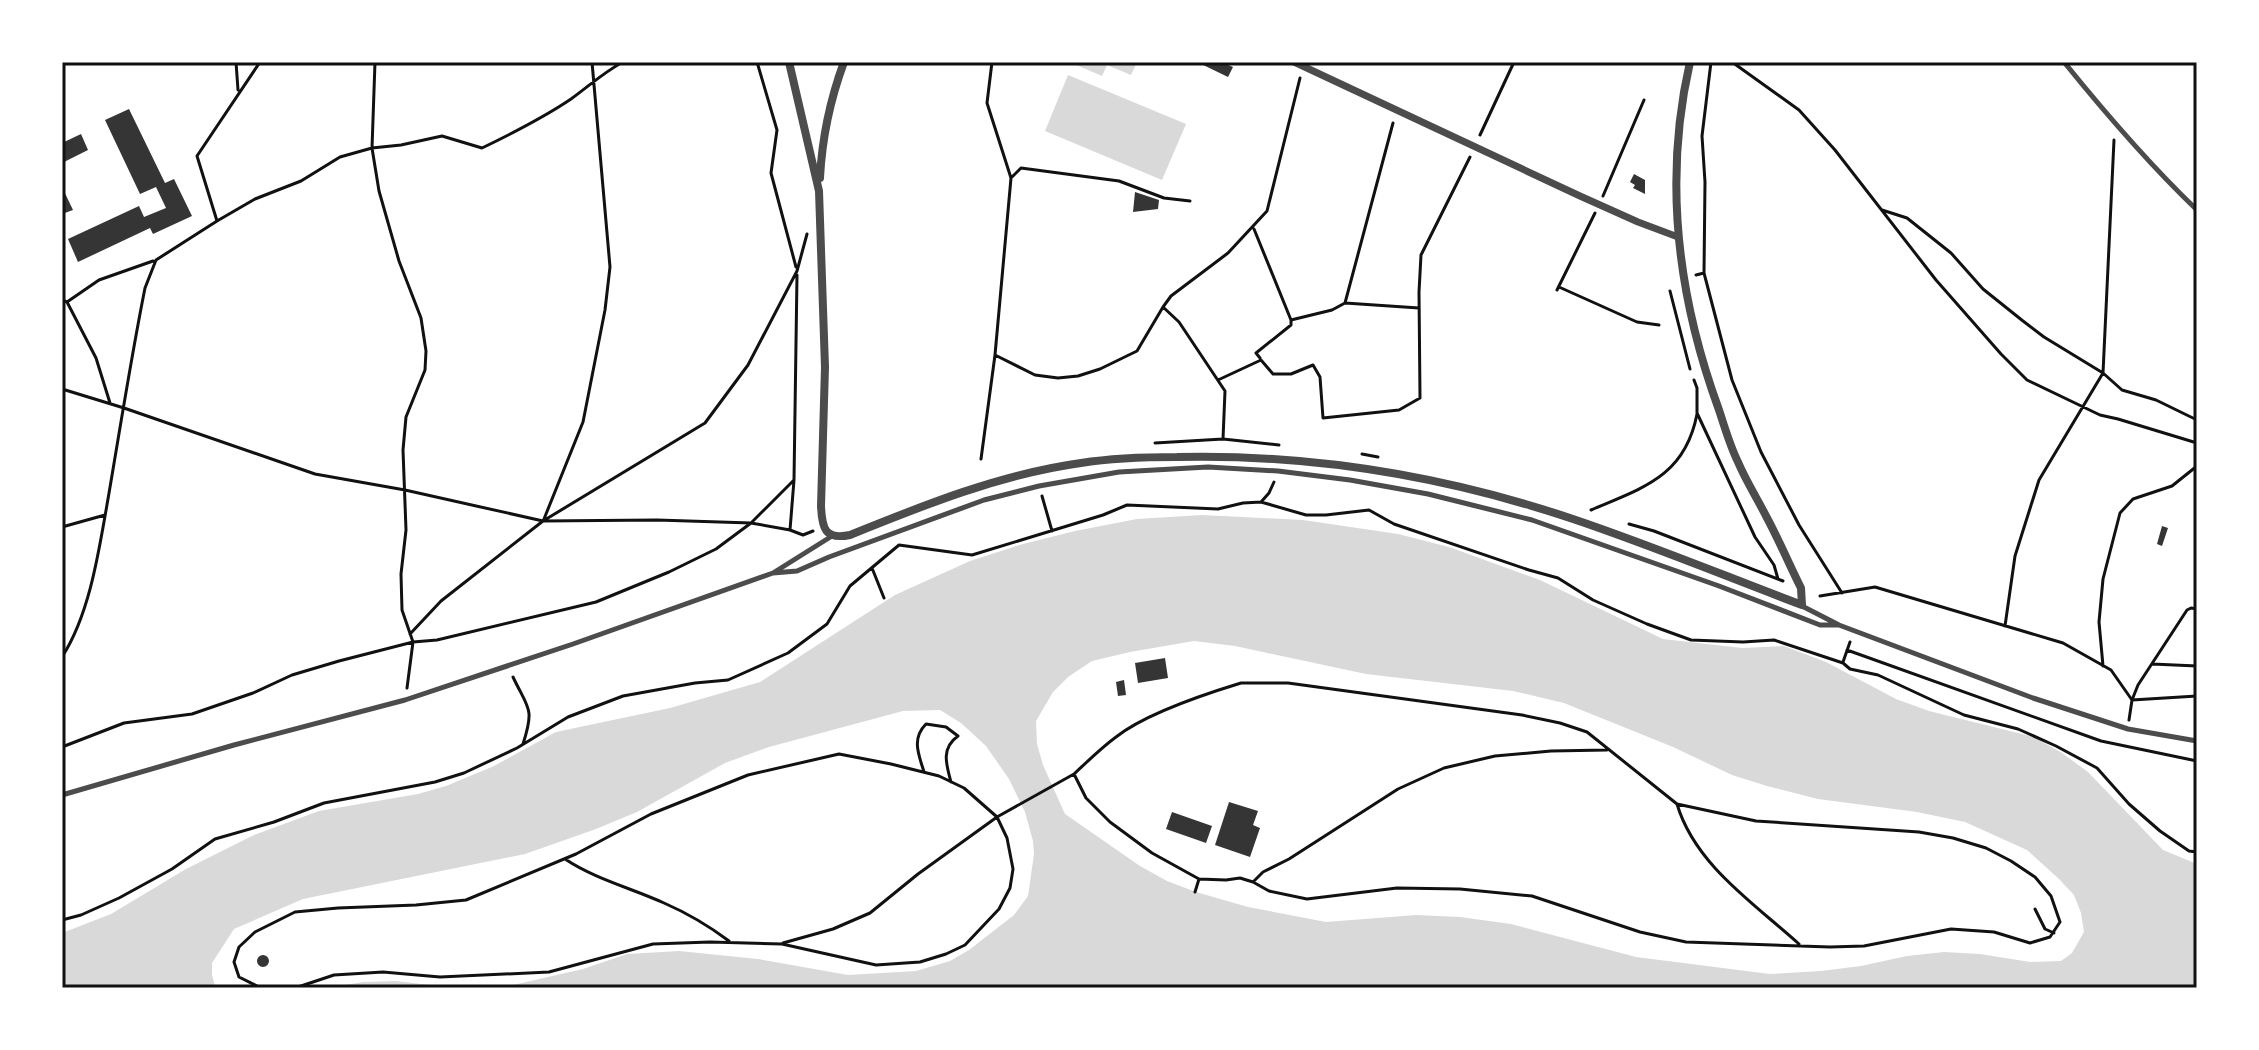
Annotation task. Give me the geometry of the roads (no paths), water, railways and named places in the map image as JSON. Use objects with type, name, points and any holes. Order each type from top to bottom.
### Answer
[{"type":"street","points":[[789,62],[819,191]]},
{"type":"street","points":[[844,62],[824,130],[819,191],[825,367],[821,499],[824,527],[832,536],[850,535],[975,489],[1035,471],[1079,463],[1172,457],[1283,459],[1397,474],[1479,492],[1570,518],[1802,605],[1801,588],[1737,461],[1701,357],[1683,278],[1675,180],[1690,62]]},
{"type":"street","points":[[1294,62],[1625,216],[1678,237]]},
{"type":"lane","points":[[2064,62],[2115,124],[2197,210]]},
{"type":"lane","points":[[773,573],[797,571],[984,500],[1039,486],[1119,472],[1208,467],[1350,480],[1428,494],[1532,520],[1820,625],[1839,625]]},
{"type":"lane","points":[[62,795],[219,749],[405,700],[507,666],[773,573],[832,536]]},
{"type":"lane","points":[[1802,605],[1855,632],[2033,698],[2128,729],[2197,741]]}]
